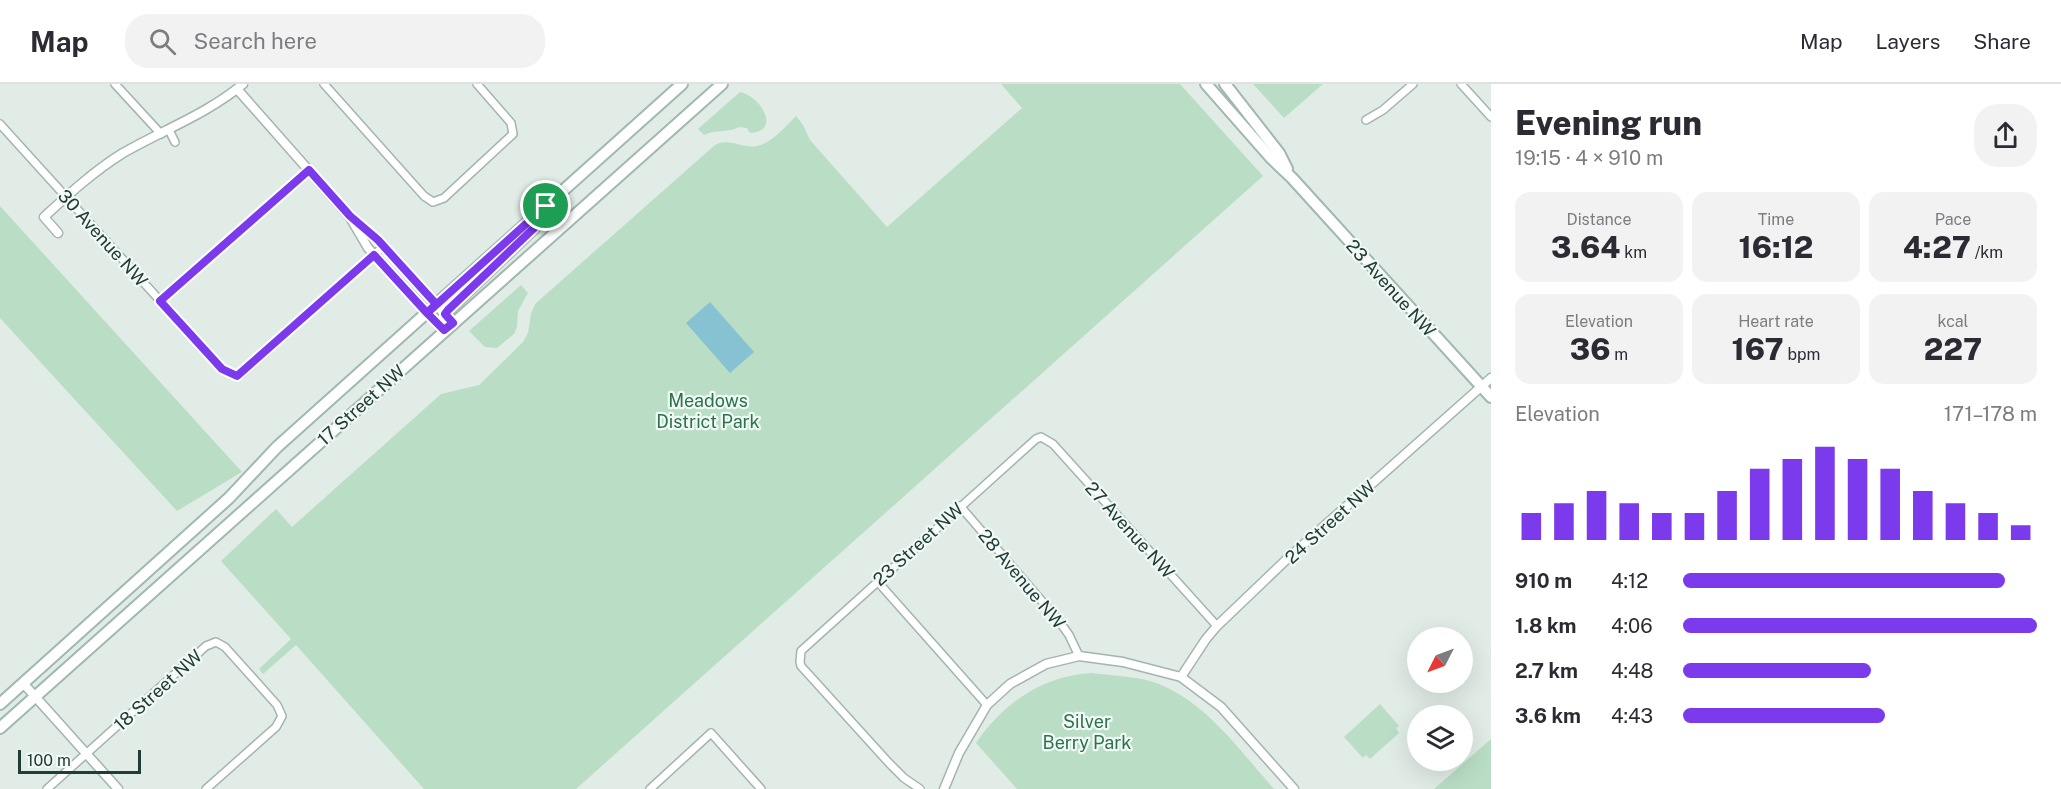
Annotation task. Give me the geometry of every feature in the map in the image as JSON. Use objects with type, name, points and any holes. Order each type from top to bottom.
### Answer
[{"type":"main road","name":"17 Street NW","points":[[0,704],[229,498],[272,452],[682,84]]},
{"type":"main road","name":"17 Street NW","points":[[0,728],[722,84]]},
{"type":"main road","name":"23 Avenue NW","points":[[1206,84],[1491,397]]},
{"type":"main road","name":"23 Avenue NW","points":[[1225,84],[1279,153],[1292,178]]},
{"type":"main road","points":[[448,327],[442,323],[445,314],[534,228],[546,206]]},
{"type":"street","points":[[115,84],[175,142]]},
{"type":"street","points":[[324,84],[424,196],[433,202],[444,198],[509,140],[514,130],[509,120],[477,84]]},
{"type":"street","points":[[1366,120],[1383,110],[1413,84]]},
{"type":"street","points":[[1461,84],[1491,117]]},
{"type":"street","points":[[58,233],[44,217],[66,197],[111,161],[205,111],[240,87],[350,216],[374,255],[427,313],[448,327]]},
{"type":"street","name":"30 Avenue NW","points":[[0,124],[222,369],[233,375],[241,374],[374,255]]},
{"type":"street","points":[[160,301],[309,170]]},
{"type":"street","points":[[350,216],[384,246],[445,314]]},
{"type":"street","points":[[374,255],[384,246]]},
{"type":"street","name":"24 Street NW","points":[[1181,677],[1217,626],[1287,560],[1491,378]]},
{"type":"street","name":"27 Avenue NW","points":[[1041,437],[1053,444],[1217,626]]},
{"type":"street","name":"23 Street NW","points":[[920,789],[889,764],[801,666],[800,656],[804,647],[960,506],[1041,437]]},
{"type":"street","name":"28 Avenue NW","points":[[960,506],[1059,621],[1079,656]]},
{"type":"street","points":[[877,581],[987,705]]},
{"type":"street","name":"18 Street NW","points":[[47,789],[206,646],[216,642],[225,647],[277,705],[282,716],[276,727],[206,789]]},
{"type":"street","points":[[944,789],[963,745],[987,705],[1010,684],[1046,664],[1079,656],[1123,662],[1181,677],[1221,707],[1294,789]]},
{"type":"street","points":[[23,683],[118,789]]},
{"type":"street","points":[[650,789],[711,733],[761,789]]},
{"type":"green space","name":"Meadows District Park","points":[[1001,84],[1180,84],[1263,176],[576,789],[424,789],[296,645],[263,674],[259,669],[291,639],[221,561],[276,509],[292,527],[441,394],[479,385],[523,342],[528,333],[535,304],[715,145],[726,142],[746,146],[763,144],[778,134],[796,116],[810,140],[887,227],[1022,108]]},
{"type":"green space","points":[[1253,84],[1323,84],[1284,118]]},
{"type":"green space","points":[[740,92],[754,99],[760,106],[766,120],[765,126],[760,131],[750,133],[747,128],[739,127],[704,135],[698,129]]},
{"type":"green space","points":[[0,206],[242,472],[177,511],[0,318]]},
{"type":"green space","points":[[521,285],[528,293],[518,311],[514,334],[497,348],[485,347],[469,331]]},
{"type":"green space","name":"Silver Berry Park","points":[[1091,673],[1143,679],[1177,693],[1208,716],[1236,744],[1274,789],[1017,789],[976,743],[999,716],[1026,694],[1057,680]]},
{"type":"green space","points":[[1380,704],[1399,726],[1396,728],[1399,733],[1370,759],[1366,755],[1363,758],[1344,737]]},
{"type":"green space","points":[[1491,739],[1491,789],[1434,789],[1455,771],[1473,771],[1473,755]]},
{"type":"water","points":[[710,302],[754,352],[730,373],[686,323]]},
{"type":"route","points":[[546,206],[427,313],[374,255],[237,376],[222,369],[160,301],[309,170],[350,216],[378,240],[436,304],[427,313],[444,330],[453,323],[445,314],[448,310],[534,228],[546,206]]}]
